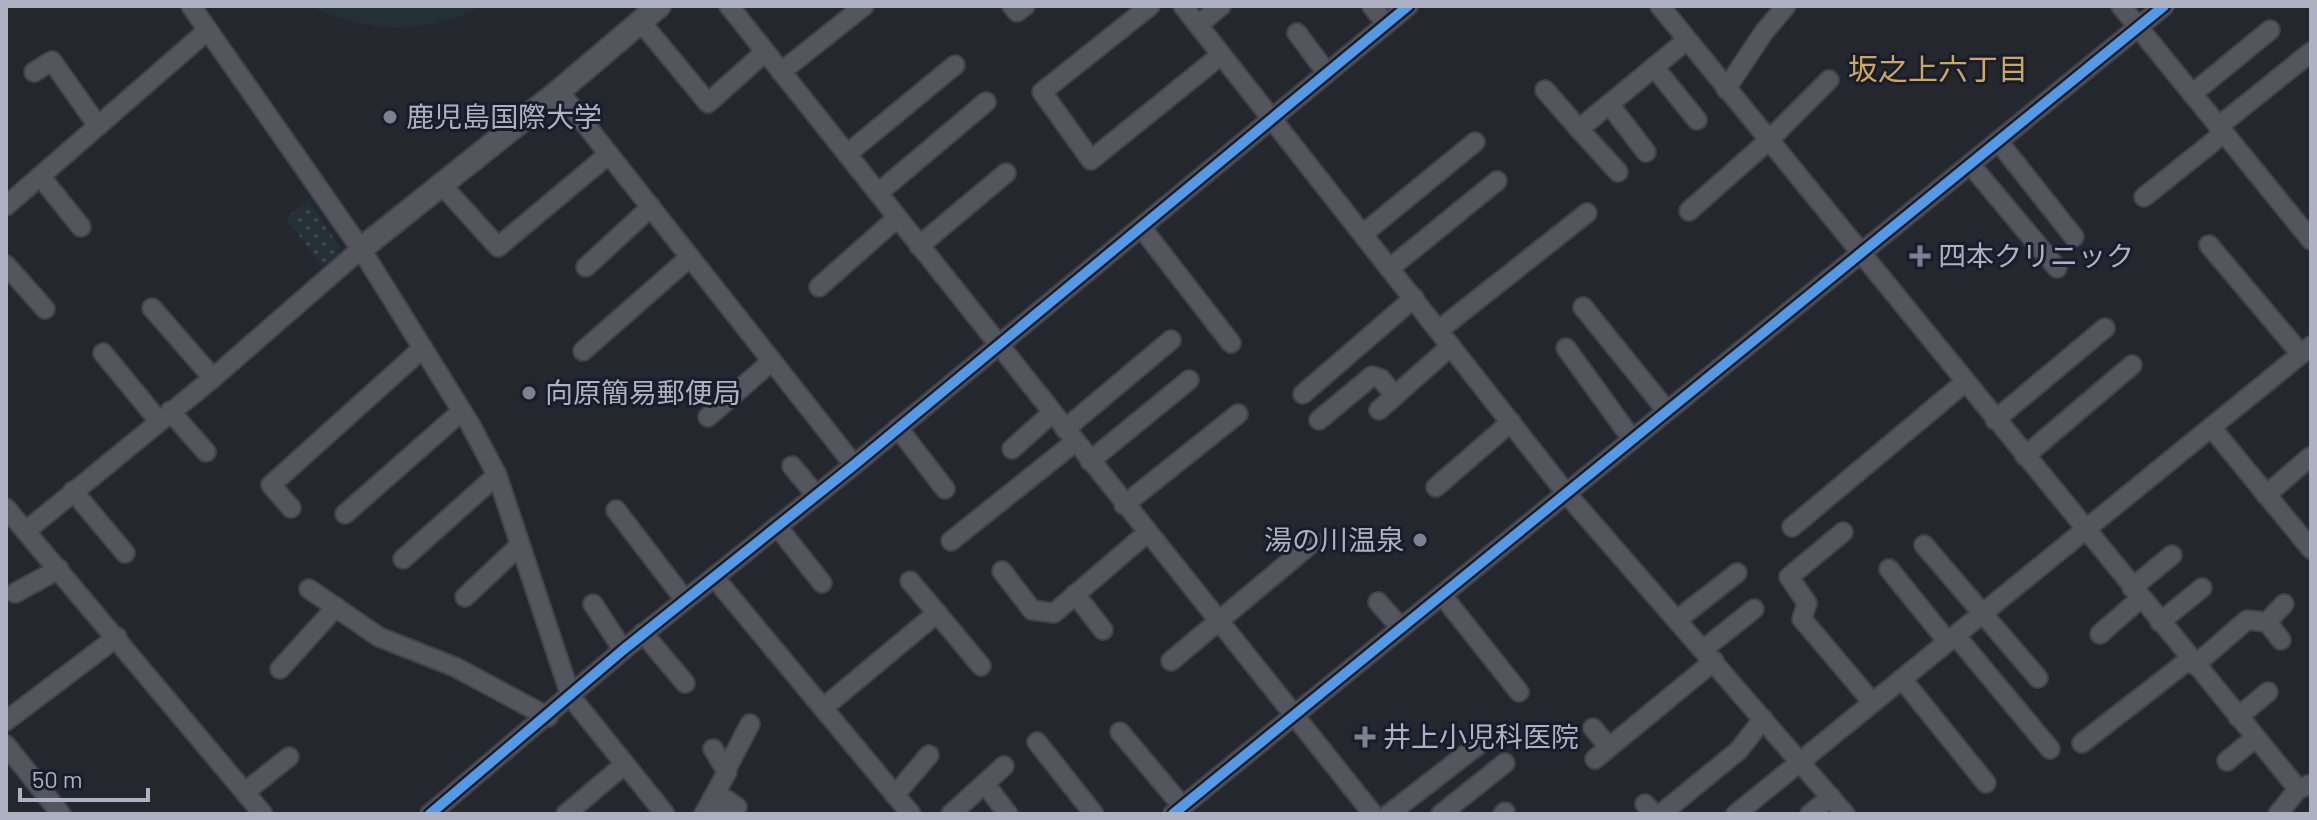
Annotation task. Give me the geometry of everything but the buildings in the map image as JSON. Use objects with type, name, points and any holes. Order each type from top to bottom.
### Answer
[{"type":"street","points":[[191,6],[361,249],[462,411],[497,475],[571,697],[665,814]]},
{"type":"street","points":[[26,531],[213,378],[361,249],[559,91],[659,6]]},
{"type":"street","points":[[729,6],[1373,814]]},
{"type":"street","points":[[781,72],[864,6]]},
{"type":"street","points":[[1012,6],[1017,12],[1025,6]]},
{"type":"street","points":[[1150,6],[1042,92],[1091,160],[1221,55]]},
{"type":"street","points":[[1183,6],[1566,493],[1845,814]]},
{"type":"street","points":[[1198,25],[1221,6]]},
{"type":"street","points":[[1372,6],[1386,24]]},
{"type":"street","points":[[430,814],[548,717],[643,633],[854,465],[1408,6]]},
{"type":"street","points":[[1726,89],[1764,32],[1786,6]]},
{"type":"street","points":[[2121,6],[2221,129],[2304,218],[2311,240]]},
{"type":"street","points":[[1120,732],[1177,810],[2164,6]]},
{"type":"street","points":[[1665,8],[1687,40],[1859,255],[2192,662],[2255,738],[2305,787],[2278,814]]},
{"type":"street","points":[[641,22],[708,103],[765,52]]},
{"type":"street","points":[[6,206],[208,30]]},
{"type":"street","points":[[2192,94],[2270,30]]},
{"type":"street","points":[[1297,33],[1327,73]]},
{"type":"street","points":[[1579,129],[1687,40]]},
{"type":"street","points":[[2144,197],[2311,52]]},
{"type":"street","points":[[34,72],[52,61],[98,126]]},
{"type":"street","points":[[847,154],[955,65]]},
{"type":"street","points":[[1654,67],[1697,120]]},
{"type":"street","points":[[1689,211],[1768,141],[1829,80]]},
{"type":"street","points":[[1545,90],[1618,172]]},
{"type":"street","points":[[559,91],[854,465]]},
{"type":"street","points":[[878,193],[986,102]]},
{"type":"street","points":[[1609,104],[1646,152]]},
{"type":"street","points":[[1998,141],[2074,237]]},
{"type":"street","points":[[1363,234],[1463,145]]},
{"type":"street","points":[[442,185],[498,247],[609,154]]},
{"type":"street","points":[[1970,164],[2057,268]]},
{"type":"street","points":[[919,246],[1006,173]]},
{"type":"street","points":[[40,176],[81,227]]},
{"type":"street","points":[[1390,268],[1497,181]]},
{"type":"street","points":[[586,267],[651,207]]},
{"type":"street","points":[[1439,330],[1587,213]]},
{"type":"street","points":[[819,287],[897,218]]},
{"type":"street","points":[[1141,227],[1231,343]]},
{"type":"street","points":[[1736,814],[2308,351],[2209,245]]},
{"type":"street","points":[[583,351],[690,257]]},
{"type":"street","points":[[6,265],[45,309]]},
{"type":"street","points":[[1303,394],[1414,298]]},
{"type":"street","points":[[1583,307],[1667,411]]},
{"type":"street","points":[[152,308],[213,378]]},
{"type":"street","points":[[1995,420],[2105,328]]},
{"type":"street","points":[[951,541],[1070,436],[1171,340]]},
{"type":"street","points":[[1379,410],[1451,346]]},
{"type":"street","points":[[291,508],[271,485],[423,348]]},
{"type":"street","points":[[1566,348],[1632,439]]},
{"type":"street","points":[[103,353],[164,416],[206,452]]},
{"type":"street","points":[[708,417],[772,361]]},
{"type":"street","points":[[2025,456],[2132,365]]},
{"type":"street","points":[[1319,420],[1372,376],[1381,379],[1395,396]]},
{"type":"street","points":[[1090,461],[1189,380]]},
{"type":"street","points":[[1792,527],[1964,383]]},
{"type":"street","points":[[345,514],[462,411]]},
{"type":"street","points":[[1012,449],[1052,413]]},
{"type":"street","points":[[1124,505],[1238,414]]},
{"type":"street","points":[[1436,487],[1511,422]]},
{"type":"street","points":[[2211,427],[2311,549]]},
{"type":"street","points":[[898,428],[945,489]]},
{"type":"street","points":[[2266,495],[2310,457]]},
{"type":"street","points":[[792,466],[816,495]]},
{"type":"street","points":[[403,559],[497,475]]},
{"type":"street","points":[[73,491],[125,553]]},
{"type":"street","points":[[6,508],[263,814]]},
{"type":"street","points":[[616,510],[685,600]]},
{"type":"street","points":[[777,526],[822,583]]},
{"type":"street","points":[[1843,532],[1789,577],[1807,603],[1802,619],[1873,703]]},
{"type":"street","points":[[1002,571],[1032,610],[1054,613],[1147,533]]},
{"type":"street","points":[[1171,661],[1313,542]]},
{"type":"street","points":[[1924,545],[2038,678]]},
{"type":"street","points":[[465,597],[519,546]]},
{"type":"street","points":[[2100,634],[2172,555]]},
{"type":"street","points":[[15,593],[59,569]]},
{"type":"street","points":[[1889,569],[2050,749]]},
{"type":"street","points":[[1678,619],[1737,573]]},
{"type":"street","points":[[714,577],[911,814]]},
{"type":"street","points":[[910,581],[981,666]]},
{"type":"street","points":[[2160,622],[2202,588]]},
{"type":"street","points":[[309,589],[379,637],[455,667],[548,717]]},
{"type":"street","points":[[1075,594],[1103,630]]},
{"type":"street","points":[[1442,595],[1519,692]]},
{"type":"street","points":[[1378,602],[1401,628]]},
{"type":"street","points":[[593,604],[623,650]]},
{"type":"street","points":[[2267,622],[2284,604]]},
{"type":"street","points":[[280,669],[336,607]]},
{"type":"street","points":[[1593,728],[1602,753],[1709,655],[1754,609]]},
{"type":"street","points":[[823,708],[937,613]]},
{"type":"street","points":[[2082,743],[2247,620],[2267,622],[2281,640]]},
{"type":"street","points":[[643,633],[685,683]]},
{"type":"street","points":[[6,721],[117,637]]},
{"type":"street","points":[[1902,679],[1986,783]]},
{"type":"street","points":[[2238,717],[2268,692]]},
{"type":"street","points":[[1653,811],[1739,750],[1763,719]]},
{"type":"street","points":[[704,814],[750,724]]},
{"type":"street","points":[[2227,761],[2255,738]]},
{"type":"street","points":[[1037,742],[1094,814]]},
{"type":"street","points":[[1389,814],[1478,745]]},
{"type":"street","points":[[713,749],[726,770]]},
{"type":"street","points":[[8,753],[58,813]]},
{"type":"street","points":[[895,795],[929,755]]},
{"type":"street","points":[[245,792],[289,757]]},
{"type":"street","points":[[1441,814],[1505,763]]},
{"type":"street","points":[[566,814],[625,764]]},
{"type":"street","points":[[951,814],[1004,766]]},
{"type":"street","points":[[991,792],[1008,814]]},
{"type":"street","points":[[1810,814],[1831,797]]},
{"type":"street","points":[[718,814],[727,800],[737,807]]},
{"type":"shaded area","points":[[308,6],[484,6],[439,22],[396,27],[353,22]]},
{"type":"shaded area","points":[[308,200],[340,247],[339,254],[322,266],[286,218]]},
{"type":"cycle path","points":[[430,814],[623,650],[854,465],[1408,6]]},
{"type":"cycle path","points":[[1173,814],[2164,6]]},
{"type":"place","name":"鹿児島国際大学","points":[[390,117]]},
{"type":"place","name":"四本クリニック","points":[[1920,256]]},
{"type":"place","name":"向原簡易郵便局","points":[[529,393]]},
{"type":"place","name":"湯の川温泉","points":[[1420,540]]},
{"type":"place","name":"井上小児科医院","points":[[1365,737]]},
{"type":"district","name":"坂之上六丁目","points":[[1938,70]]}]
